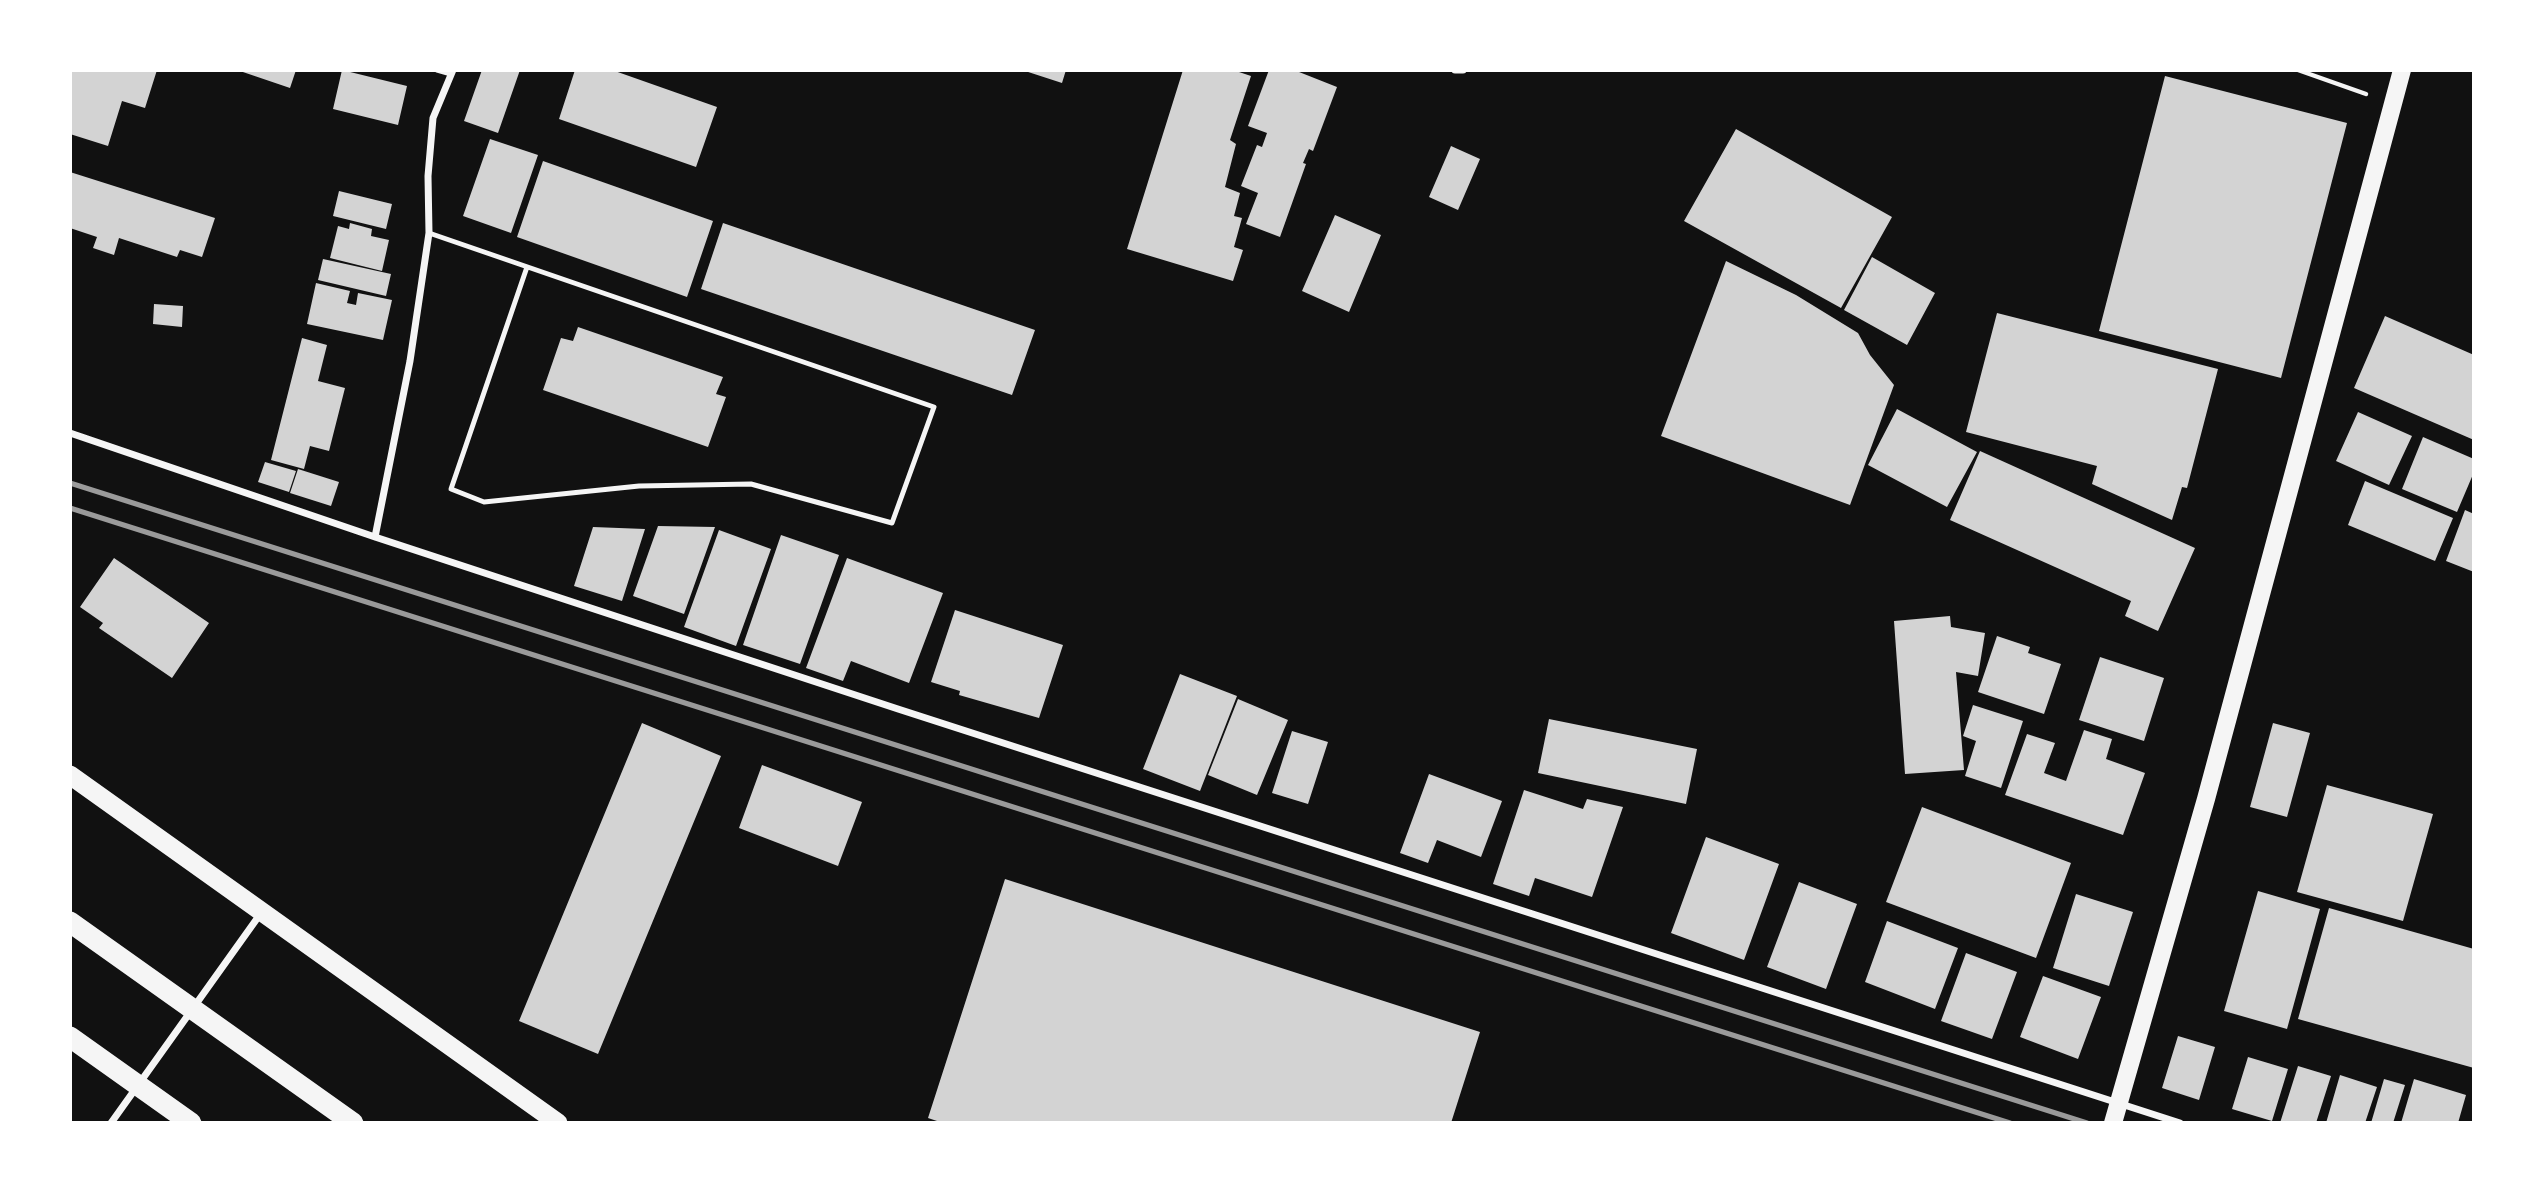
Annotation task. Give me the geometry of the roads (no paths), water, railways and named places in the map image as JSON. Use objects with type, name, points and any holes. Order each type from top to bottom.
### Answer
[{"type":"highway","points":[[70,775],[558,1123]]},
{"type":"highway","points":[[70,922],[353,1123]]},
{"type":"highway","points":[[70,1037],[191,1123]]},
{"type":"main road","points":[[2113,1123],[2206,799],[2402,70]]},
{"type":"street","points":[[1455,70],[1463,70]]},
{"type":"street","points":[[375,537],[410,361],[429,233],[428,176],[433,118],[452,72]]},
{"type":"street","points":[[70,433],[375,537],[2180,1123]]},
{"type":"street","points":[[111,1123],[262,911]]},
{"type":"lane","points":[[437,70],[452,72]]},
{"type":"lane","points":[[429,233],[934,407],[892,523],[751,484],[639,486],[484,502],[451,489],[527,267]]},
{"type":"railway","points":[[70,483],[2087,1123]]},
{"type":"railway","points":[[70,508],[2010,1123]]}]
